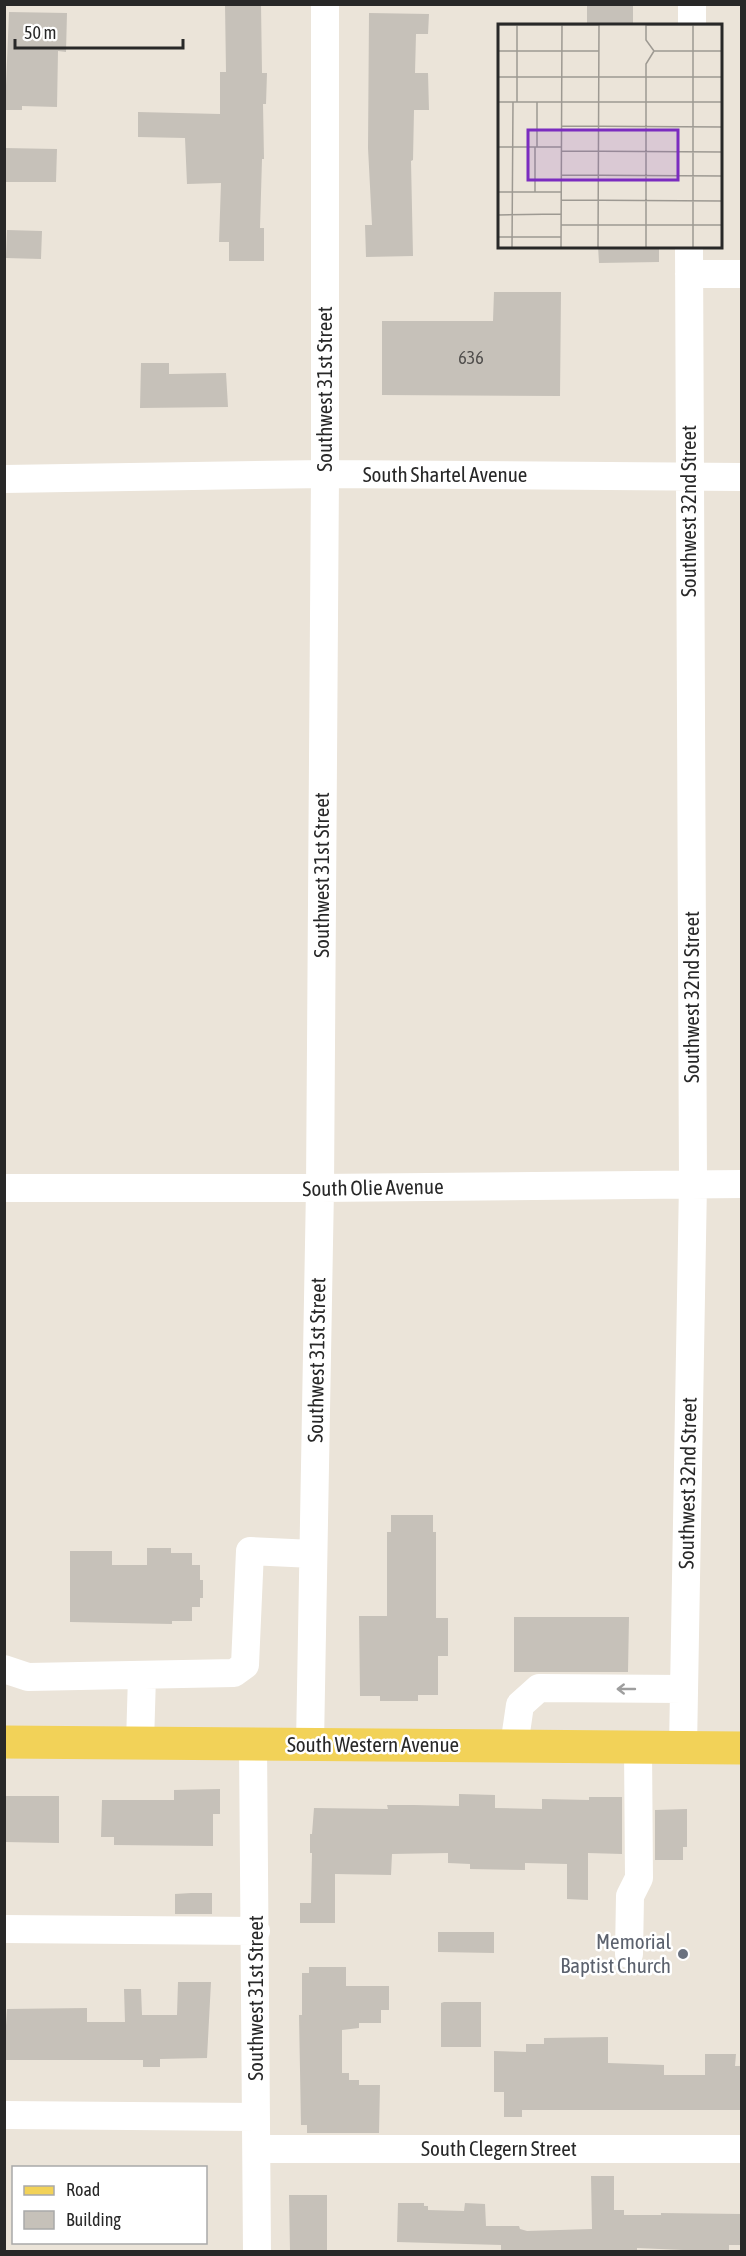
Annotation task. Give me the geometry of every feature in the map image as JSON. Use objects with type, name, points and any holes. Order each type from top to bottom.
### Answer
[{"type":"main road","name":"South Western Avenue","points":[[4,1742],[741,1748]]},
{"type":"street","name":"Southwest 31st Street","points":[[309,1744],[320,1188],[325,474],[325,4]]},
{"type":"street","points":[[692,4],[692,24]]},
{"type":"street","name":"Southwest 32nd Street","points":[[683,1748],[693,1183],[689,248]]},
{"type":"street","points":[[689,274],[741,274]]},
{"type":"street","name":"South Shartel Avenue","points":[[4,479],[325,474],[741,477]]},
{"type":"street","name":"South Olie Avenue","points":[[4,1188],[741,1184]]},
{"type":"street","points":[[4,1669],[28,1677],[234,1673],[245,1665],[250,1551],[313,1554]]},
{"type":"street","points":[[140,1743],[142,1676]]},
{"type":"street","points":[[514,1746],[520,1706],[539,1688],[684,1689]]},
{"type":"street","name":"Southwest 31st Street","points":[[253,1744],[257,2252]]},
{"type":"street","points":[[629,1954],[630,1896],[639,1878],[638,1747]]},
{"type":"street","points":[[4,1929],[256,1931]]},
{"type":"street","points":[[4,2115],[256,2117]]},
{"type":"street","name":"South Clegern Street","points":[[257,2149],[741,2149]]},
{"type":"building","points":[[225,4],[261,4],[262,73],[267,73],[266,104],[263,104],[264,159],[262,159],[260,228],[264,228],[264,261],[229,261],[229,242],[219,242],[221,183],[187,184],[185,138],[138,137],[138,112],[220,114],[220,72],[226,72]]},
{"type":"building","points":[[587,4],[633,4],[633,24],[587,24]]},
{"type":"building","points":[[9,12],[67,13],[66,52],[58,51],[57,107],[22,106],[22,110],[5,110]]},
{"type":"building","points":[[369,13],[429,14],[428,34],[416,34],[415,73],[428,73],[429,110],[414,110],[413,160],[411,161],[413,256],[366,257],[365,225],[372,225],[368,148]]},
{"type":"building","points":[[4,148],[57,149],[56,182],[4,182]]},
{"type":"building","points":[[7,230],[42,231],[41,259],[6,258]]},
{"type":"building","points":[[598,248],[659,248],[659,262],[599,263]]},
{"type":"building","points":[[494,292],[561,292],[560,396],[382,395],[382,321],[493,321]]},
{"type":"building","points":[[141,363],[169,363],[169,374],[226,373],[228,407],[140,408]]},
{"type":"building","points":[[391,1515],[433,1515],[433,1532],[436,1532],[436,1618],[448,1618],[448,1656],[438,1656],[438,1695],[418,1695],[418,1701],[380,1701],[380,1696],[360,1696],[359,1616],[387,1616],[387,1532],[391,1532]]},
{"type":"building","points":[[147,1548],[171,1548],[171,1553],[192,1553],[192,1565],[200,1565],[203,1598],[200,1598],[200,1607],[192,1607],[192,1621],[172,1621],[172,1624],[70,1622],[70,1551],[112,1551],[112,1565],[147,1565]]},
{"type":"building","points":[[514,1617],[629,1617],[628,1672],[514,1672]]},
{"type":"building","points":[[220,1789],[220,1814],[213,1814],[213,1846],[114,1845],[114,1837],[101,1837],[102,1800],[174,1800],[174,1790]]},
{"type":"building","points":[[459,1794],[495,1795],[495,1808],[542,1809],[542,1799],[589,1800],[589,1797],[622,1797],[622,1854],[588,1853],[588,1900],[567,1899],[567,1864],[525,1863],[525,1870],[470,1869],[470,1864],[448,1863],[448,1853],[392,1854],[391,1875],[335,1874],[335,1923],[300,1923],[300,1903],[311,1903],[310,1834],[312,1834],[314,1808],[388,1809],[387,1805],[459,1806]]},
{"type":"building","points":[[4,1796],[59,1796],[59,1843],[4,1842]]},
{"type":"building","points":[[687,1809],[687,1847],[683,1847],[683,1860],[655,1860],[655,1810]]},
{"type":"building","points":[[212,1893],[212,1914],[175,1914],[175,1894]]},
{"type":"building","points":[[438,1932],[494,1932],[494,1953],[438,1952]]},
{"type":"building","points":[[309,1967],[346,1967],[346,1986],[389,1986],[389,2010],[381,2010],[381,2023],[359,2023],[359,2028],[342,2030],[342,2073],[349,2073],[349,2080],[359,2080],[359,2085],[380,2085],[379,2133],[307,2133],[307,2125],[301,2125],[299,2015],[302,2015],[302,1973],[309,1973]]},
{"type":"building","points":[[178,1982],[211,1982],[207,2058],[160,2059],[160,2067],[143,2067],[143,2060],[4,2060],[7,2009],[87,2008],[87,2022],[125,2022],[124,1989],[141,1989],[142,2015],[177,2015]]},
{"type":"building","points":[[481,2002],[481,2047],[441,2047],[441,2003]]},
{"type":"building","points":[[608,2037],[608,2063],[664,2065],[664,2075],[705,2075],[705,2054],[736,2054],[735,2066],[740,2066],[740,2110],[522,2110],[522,2117],[504,2117],[504,2092],[494,2092],[494,2051],[526,2052],[526,2044],[544,2044],[544,2038]]},
{"type":"building","points":[[591,2176],[614,2176],[614,2210],[624,2210],[624,2215],[741,2214],[741,2245],[729,2245],[729,2252],[637,2248],[637,2252],[602,2252],[602,2250],[501,2252],[501,2245],[397,2242],[398,2203],[424,2203],[424,2206],[428,2206],[428,2210],[464,2211],[465,2203],[485,2204],[486,2226],[519,2226],[520,2229],[527,2231],[592,2229]]},
{"type":"building","points":[[289,2195],[327,2195],[327,2252],[290,2252]]},
{"type":"place","name":"Memorial Baptist Church","points":[[683,1954]]}]
